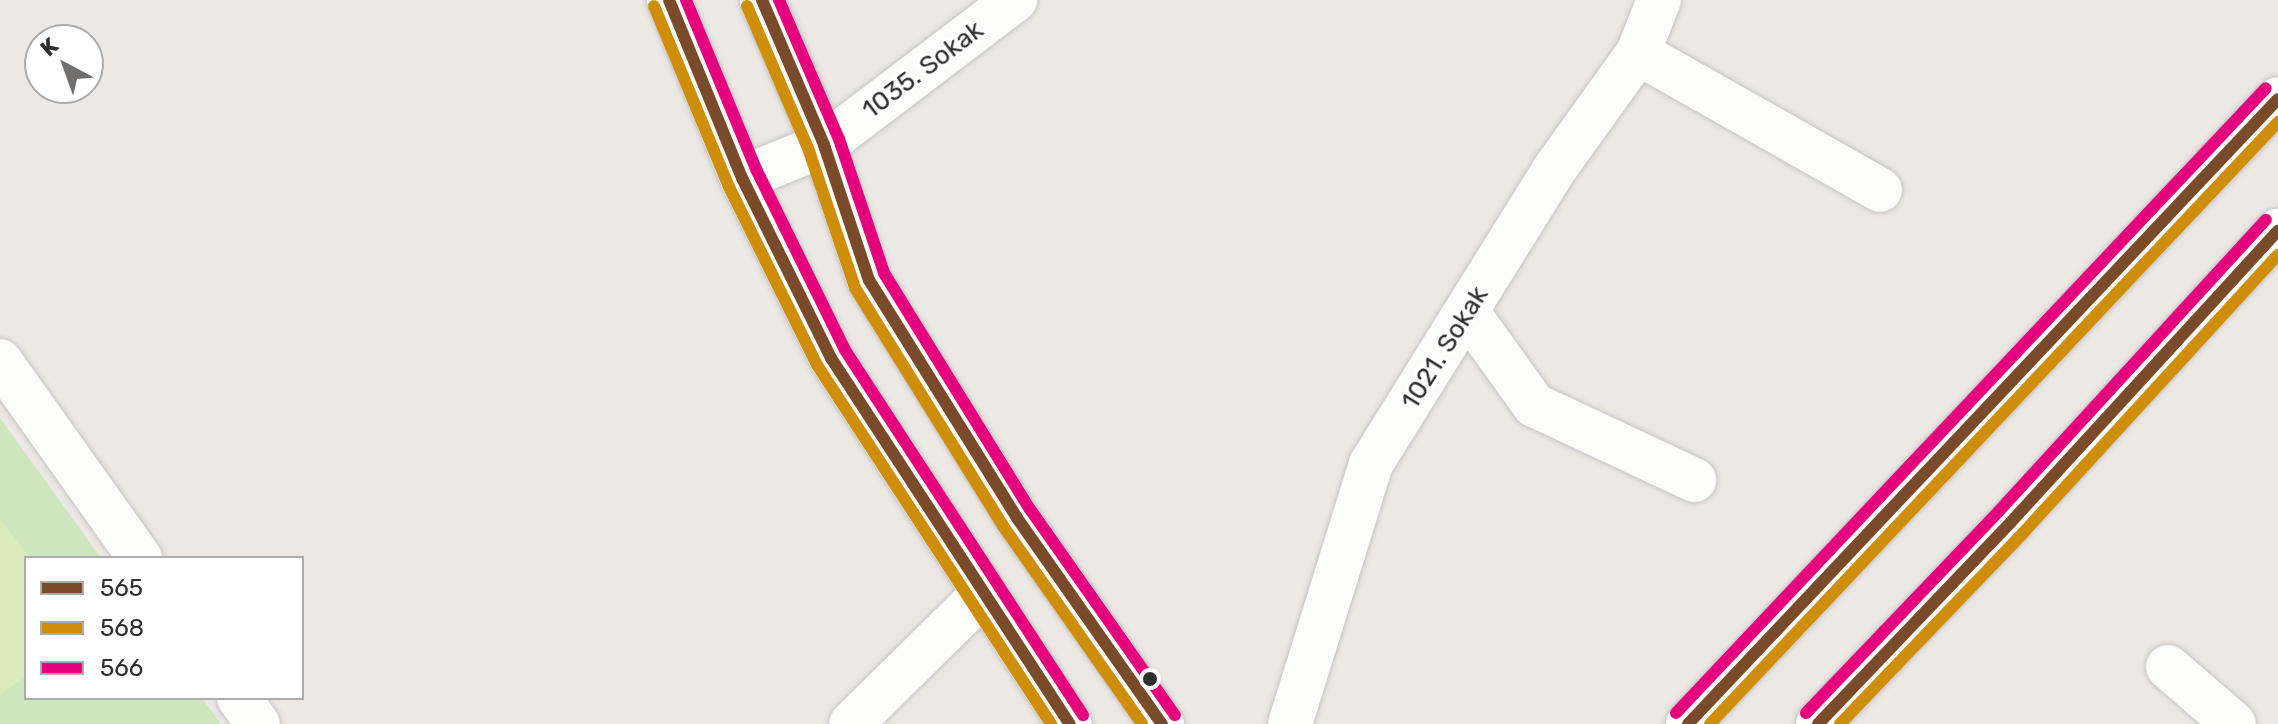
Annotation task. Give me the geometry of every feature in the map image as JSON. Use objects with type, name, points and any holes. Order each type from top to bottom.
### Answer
[{"type":"main road","points":[[669,0],[742,178],[831,358],[1070,724]]},
{"type":"main road","points":[[762,0],[824,145],[869,280],[1017,518],[1162,724]]},
{"type":"main road","name":"1035. Sokak","points":[[742,178],[824,145],[1015,0]]},
{"type":"main road","name":"1021. Sokak","points":[[1290,724],[1371,464],[1468,313],[1556,167],[1638,53],[1659,0]]},
{"type":"main road","points":[[1638,53],[1880,190]]},
{"type":"main road","points":[[1688,724],[2278,99]]},
{"type":"main road","points":[[1818,724],[2011,522],[2278,231]]},
{"type":"main road","points":[[1468,313],[1534,405],[1694,480]]},
{"type":"main road","points":[[0,361],[139,556]]},
{"type":"main road","points":[[851,724],[983,594]]},
{"type":"main road","points":[[2168,667],[2234,724]]},
{"type":"main road","points":[[240,700],[258,724]]},
{"type":"green space","points":[[0,418],[100,556],[24,556],[24,700],[203,700],[221,724],[0,724]]},
{"type":"green space","points":[[0,518],[28,556],[24,556],[24,677],[0,695]]},
{"type":"transit line","name":"565","points":[[669,0],[742,178],[831,358],[1070,724]]},
{"type":"transit line","name":"566","points":[[686,0],[757,171],[845,350],[1083,715]]},
{"type":"transit line","name":"565","points":[[762,0],[824,145],[869,280],[1017,518],[1162,724]]},
{"type":"transit line","name":"566","points":[[779,0],[839,139],[884,273],[1030,509],[1175,715]]},
{"type":"transit line","name":"568","points":[[654,6],[728,185],[817,365],[1051,724]]},
{"type":"transit line","name":"568","points":[[747,6],[809,151],[855,288],[1003,526],[1142,724]]},
{"type":"transit line","name":"566","points":[[1676,713],[2266,88]]},
{"type":"transit line","name":"565","points":[[1688,724],[2278,99]]},
{"type":"transit line","name":"568","points":[[1710,724],[2278,122]]},
{"type":"transit line","name":"566","points":[[1806,713],[1999,511],[2266,220]]},
{"type":"transit line","name":"565","points":[[1818,724],[2011,522],[2278,231]]},
{"type":"transit line","name":"568","points":[[1840,724],[2023,533],[2278,255]]}]
